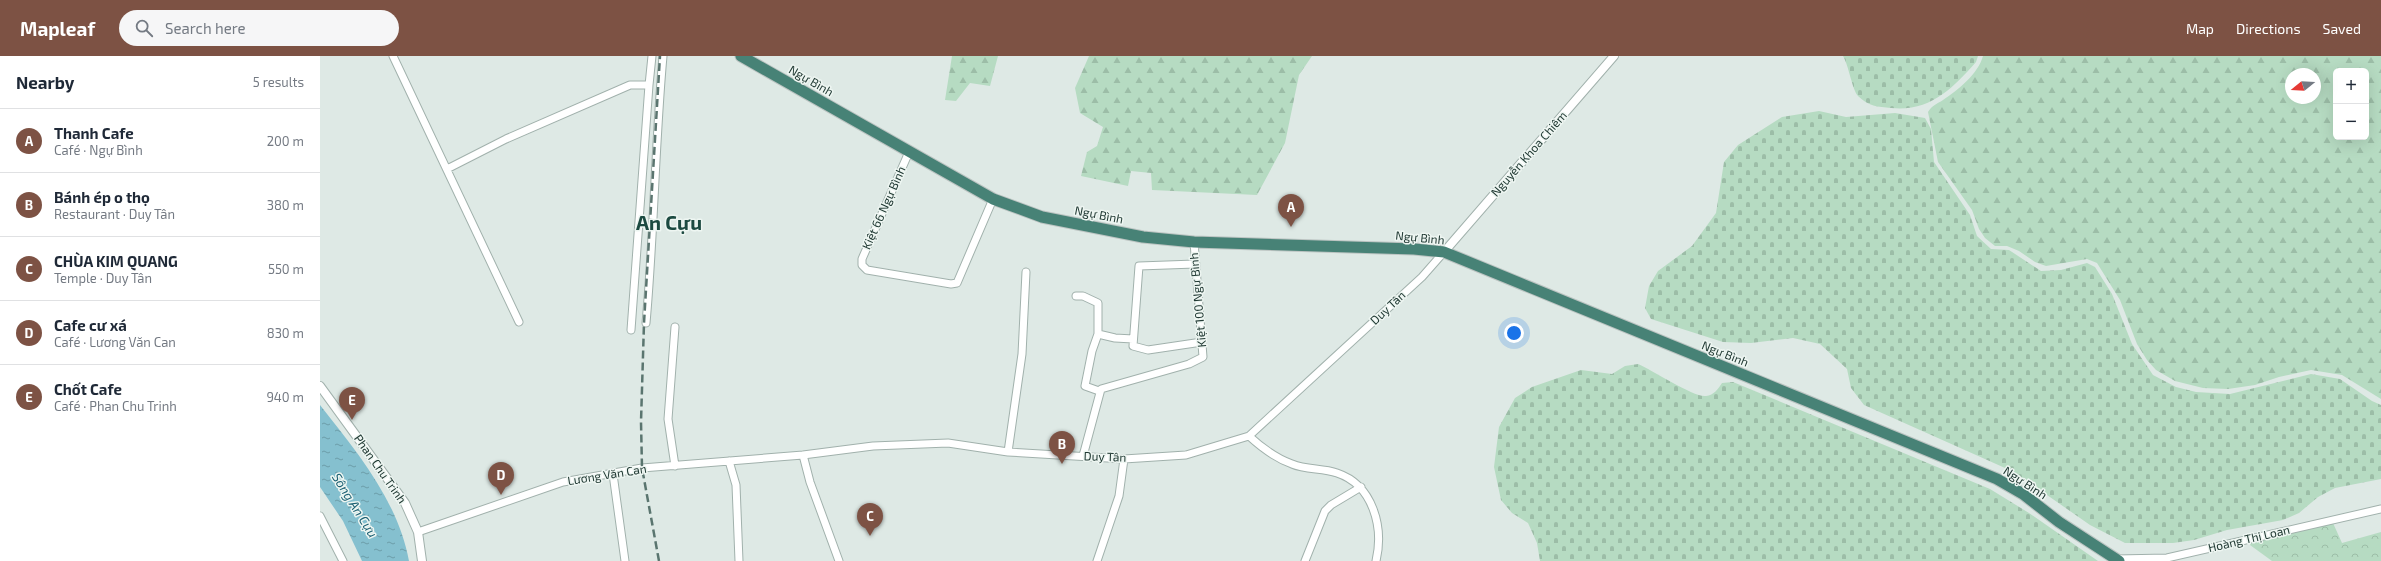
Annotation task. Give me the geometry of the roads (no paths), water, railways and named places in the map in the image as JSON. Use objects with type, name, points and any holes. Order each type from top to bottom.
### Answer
[{"type":"highway","name":"Ngự Bình","points":[[741,56],[993,199],[1042,217],[1143,237],[1194,242],[1407,248],[1444,252],[1997,480],[2022,494],[2059,522],[2118,560]]},
{"type":"street","points":[[393,56],[519,322]]},
{"type":"street","points":[[631,330],[652,56]]},
{"type":"street","points":[[646,323],[653,237],[657,126],[663,56]]},
{"type":"street","name":"Nguyễn Khoa Chiêm","points":[[1444,252],[1614,56]]},
{"type":"street","points":[[446,169],[506,139],[630,85],[649,85]]},
{"type":"street","name":"Kiệt 66 Ngự Bình","points":[[909,152],[862,259],[862,265],[867,270],[951,284],[957,283],[993,199]]},
{"type":"street","name":"Kiệt 100 Ngự Bình","points":[[1099,391],[1189,364],[1203,357],[1194,264],[1194,242]]},
{"type":"street","name":"Duy Tân","points":[[803,456],[874,446],[948,443],[1008,452],[1124,458],[1186,455],[1249,436],[1422,277],[1444,252]]},
{"type":"street","points":[[1194,264],[1139,266],[1133,346],[1148,350],[1202,342]]},
{"type":"street","points":[[1008,452],[1022,354],[1026,272]]},
{"type":"street","points":[[1076,296],[1083,296],[1098,303],[1098,334],[1092,350],[1085,386],[1099,391],[1083,456]]},
{"type":"street","points":[[674,327],[668,419],[675,466]]},
{"type":"street","points":[[1098,334],[1115,338],[1133,339]]},
{"type":"street","name":"Phan Chu Trinh","points":[[320,386],[405,503],[418,532],[422,561]]},
{"type":"street","points":[[1249,436],[1271,455],[1301,467],[1339,474],[1362,487],[1372,503],[1380,546],[1377,559],[1384,561]]},
{"type":"street","points":[[803,456],[810,482],[839,561]]},
{"type":"street","name":"Lương Văn Can","points":[[418,532],[563,482],[642,468],[803,456]]},
{"type":"street","points":[[1097,561],[1119,496],[1124,458]]},
{"type":"street","points":[[729,461],[736,485],[739,561]]},
{"type":"street","points":[[613,474],[625,561]]},
{"type":"street","points":[[1305,561],[1325,511],[1331,504],[1362,487]]},
{"type":"street","name":"Hoàng Thị Loan","points":[[2118,560],[2167,558],[2381,509]]},
{"type":"street","points":[[320,516],[343,561]]},
{"type":"water","name":"Sông An Cựu","points":[[320,405],[362,459],[386,498],[404,539],[409,561],[362,561],[343,521],[320,487]]},
{"type":"railway","points":[[659,561],[642,468],[641,422],[644,323],[660,56]]},
{"type":"place","name":"Thanh Cafe","points":[[1291,227]]},
{"type":"place","name":"Chốt Cafe","points":[[352,420]]},
{"type":"place","name":"Bánh ép o thọ","points":[[1062,464]]},
{"type":"place","name":"Cafe cư xá","points":[[501,495]]},
{"type":"place","name":"CHÙA KIM QUANG","points":[[870,536]]},
{"type":"district","name":"An Cựu","points":[[669,223]]}]
